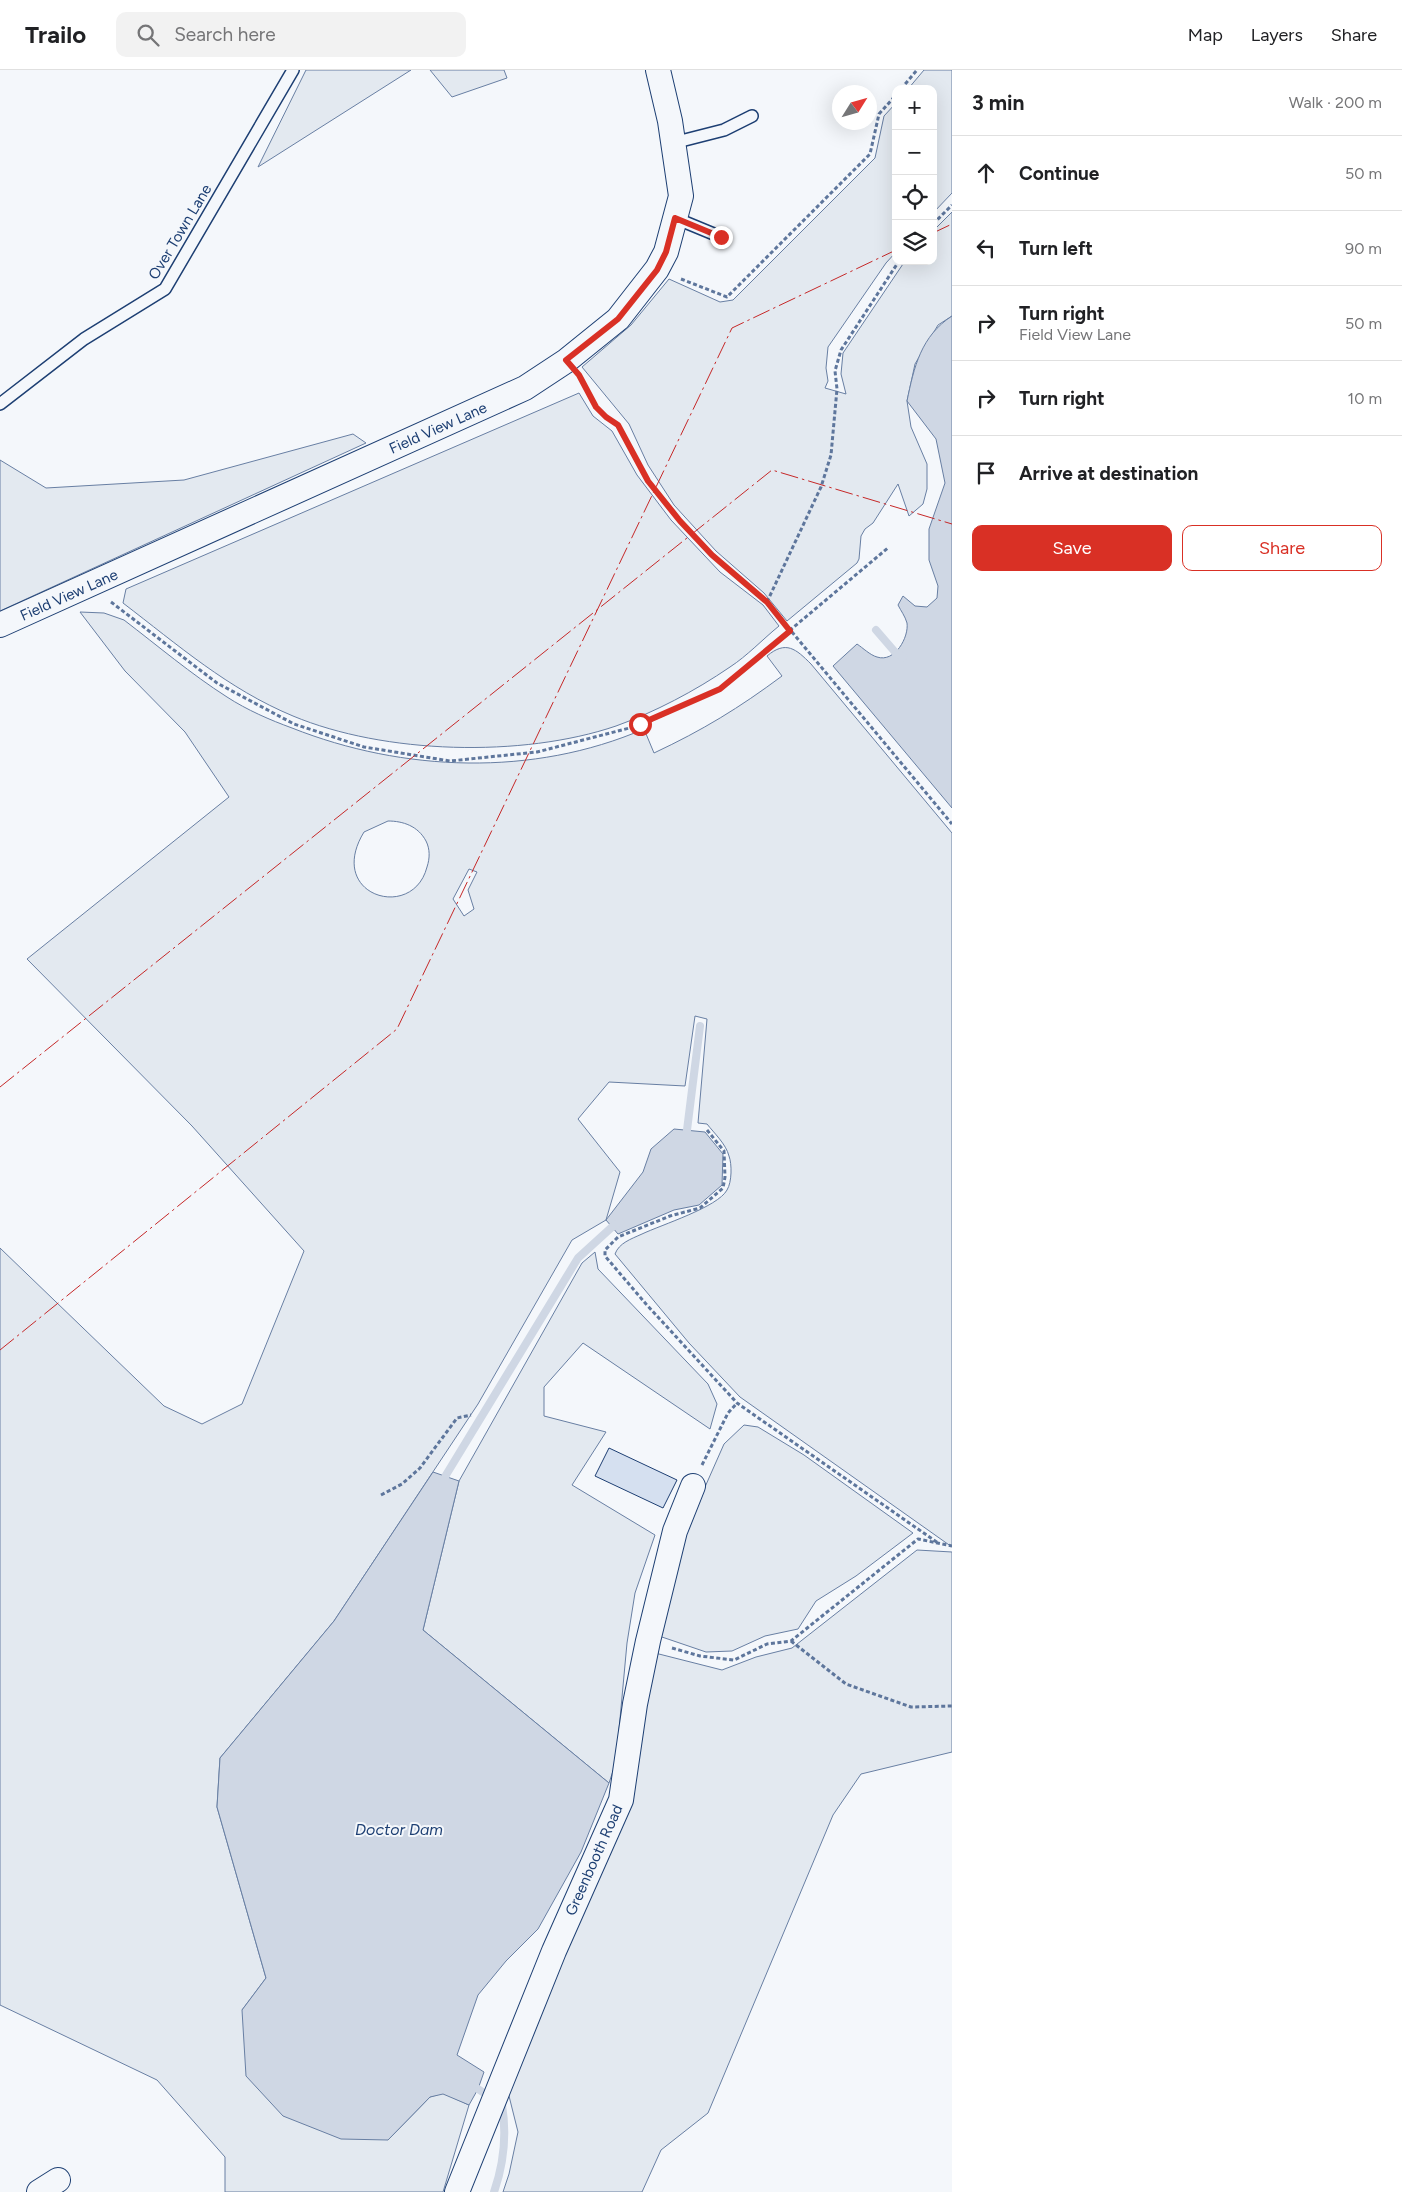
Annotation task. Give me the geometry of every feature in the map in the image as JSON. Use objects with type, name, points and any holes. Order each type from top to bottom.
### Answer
[{"type":"street","name":"Field View Lane","points":[[0,625],[525,388],[566,360],[618,319],[657,270],[666,252],[681,196],[673,143],[658,70]]},
{"type":"street","name":"Greenbooth Road","points":[[457,2192],[554,1951],[620,1800],[635,1704],[648,1641],[675,1531],[693,1486]]},
{"type":"lane","name":"Over Town Lane","points":[[0,404],[84,340],[165,289],[293,70]]},
{"type":"lane","points":[[673,143],[724,130],[752,116]]},
{"type":"lane","points":[[675,218],[721,237]]},
{"type":"path","points":[[904,85],[917,70]]},
{"type":"path","points":[[657,270],[727,297],[870,154],[879,114],[892,99]]},
{"type":"path","points":[[937,220],[952,205]]},
{"type":"path","points":[[767,602],[821,487],[831,455],[837,389],[835,371],[841,350],[896,265]]},
{"type":"path","points":[[566,360],[579,375],[596,407],[618,425],[648,481],[680,521],[712,555],[767,602],[952,824]]},
{"type":"path","points":[[90,586],[218,683],[294,724],[364,747],[450,761],[538,752],[640,724],[720,689],[889,547]]},
{"type":"path","points":[[707,1130],[724,1151],[725,1177],[723,1188],[700,1208],[670,1216],[618,1238],[605,1250],[605,1256],[737,1403],[938,1543]]},
{"type":"path","points":[[693,1486],[728,1413],[737,1403]]},
{"type":"path","points":[[381,1495],[402,1484],[420,1468],[457,1418],[471,1414]]},
{"type":"path","points":[[700,1656],[734,1660],[767,1644],[791,1641],[918,1539],[952,1546]]},
{"type":"path","points":[[791,1641],[846,1684],[911,1707],[952,1706]]},
{"type":"shaded area","points":[[306,70],[411,70],[258,167]]},
{"type":"shaded area","points":[[430,70],[504,70],[507,78],[452,97]]},
{"type":"shaded area","points":[[924,70],[952,70],[952,193],[937,209],[937,85],[911,85]]},
{"type":"shaded area","points":[[892,107],[892,256],[828,347],[826,368],[828,381],[825,388],[846,394],[841,374],[843,353],[902,265],[937,265],[937,227],[952,212],[952,316],[938,325],[915,364],[907,401],[911,427],[927,464],[927,489],[923,504],[909,516],[898,484],[873,523],[865,529],[861,536],[857,563],[787,621],[764,593],[716,551],[674,505],[648,465],[629,424],[582,367],[631,325],[669,279],[720,302],[733,300],[875,158],[884,116]]},
{"type":"shaded area","points":[[579,393],[593,416],[612,431],[637,475],[671,520],[720,572],[763,605],[779,626],[743,658],[717,676],[689,693],[645,714],[616,726],[579,736],[539,743],[496,747],[410,744],[369,738],[329,729],[293,716],[247,693],[204,665],[123,603],[126,589]]},
{"type":"shaded area","points":[[353,434],[366,443],[0,611],[0,460],[46,488],[184,480]]},
{"type":"shaded area","points":[[80,612],[104,613],[124,620],[227,697],[284,725],[334,743],[378,753],[423,760],[468,763],[513,761],[558,755],[602,745],[644,729],[654,753],[720,718],[782,676],[767,656],[780,648],[790,648],[811,664],[952,833],[952,1547],[740,1397],[689,1343],[615,1254],[622,1244],[713,1203],[729,1187],[731,1178],[730,1159],[723,1143],[707,1124],[698,1123],[707,1019],[695,1016],[685,1086],[609,1082],[578,1119],[620,1172],[606,1220],[572,1240],[478,1404],[334,1621],[220,1758],[217,1807],[266,1978],[242,2010],[388,2140],[430,2097],[443,2093],[469,2105],[443,2192],[225,2192],[225,2157],[157,2080],[0,2005],[0,1248],[164,1406],[202,1424],[242,1404],[304,1251],[192,1126],[27,959],[229,797],[185,732],[125,671]],"holes":[[[388,821],[405,823],[419,832],[426,841],[429,854],[427,867],[419,884],[406,894],[391,897],[376,894],[363,886],[355,872],[355,854],[364,832]],[[469,869],[477,872],[468,890],[474,909],[464,916],[453,899]]]},
{"type":"shaded area","points":[[595,1252],[598,1269],[708,1384],[717,1404],[710,1429],[583,1343],[544,1387],[544,1416],[606,1432],[572,1485],[655,1535],[635,1593],[627,1643],[616,1762],[609,1783],[423,1630],[459,1481],[582,1263]]},
{"type":"shaded area","points":[[744,1425],[758,1427],[804,1455],[913,1533],[856,1576],[816,1601],[798,1629],[765,1636],[732,1651],[706,1652],[659,1636],[686,1530],[724,1444]]},
{"type":"shaded area","points":[[917,1550],[952,1552],[952,1752],[861,1774],[833,1815],[708,2113],[661,2150],[642,2192],[503,2192],[518,2132],[508,2092],[639,1747],[655,1653],[722,1670],[756,1657],[792,1648]]},
{"type":"water","points":[[952,316],[952,808],[833,666],[857,644],[877,657],[884,658],[895,653],[900,648],[907,629],[907,623],[898,605],[903,596],[915,606],[927,607],[937,598],[938,586],[929,560],[929,529],[945,483],[936,439],[907,401],[916,364],[926,343],[941,324]]},
{"type":"water","points":[[674,1129],[705,1132],[723,1154],[722,1185],[699,1205],[674,1210],[618,1234],[606,1220],[643,1172],[651,1149]]},
{"type":"water","name":"Doctor Dam","points":[[433,1472],[459,1481],[423,1630],[609,1783],[581,1852],[538,1929],[506,1961],[478,1995],[457,2055],[484,2072],[478,2089],[469,2105],[443,2094],[430,2097],[388,2140],[341,2139],[283,2116],[246,2076],[242,2010],[266,1978],[217,1807],[220,1758],[334,1621]]},
{"type":"building","points":[[609,1448],[677,1480],[663,1508],[595,1476]]},
{"type":"waterway","points":[[876,630],[895,652],[903,657]]},
{"type":"waterway","points":[[686,1138],[700,1026]]},
{"type":"waterway","points":[[443,1484],[446,1475],[578,1258],[620,1222]]},
{"type":"waterway","points":[[469,2083],[502,2105],[504,2149],[494,2192]]},
{"type":"power","points":[[937,231],[952,224]]},
{"type":"power","points":[[0,1350],[397,1029],[732,328],[892,252]]},
{"type":"power","points":[[0,1087],[772,470],[952,524]]},
{"type":"route","points":[[640,724],[720,689],[790,631],[767,602],[712,555],[680,521],[648,481],[618,425],[596,407],[579,375],[566,360],[618,319],[657,270],[666,252],[675,218],[721,237]]}]
